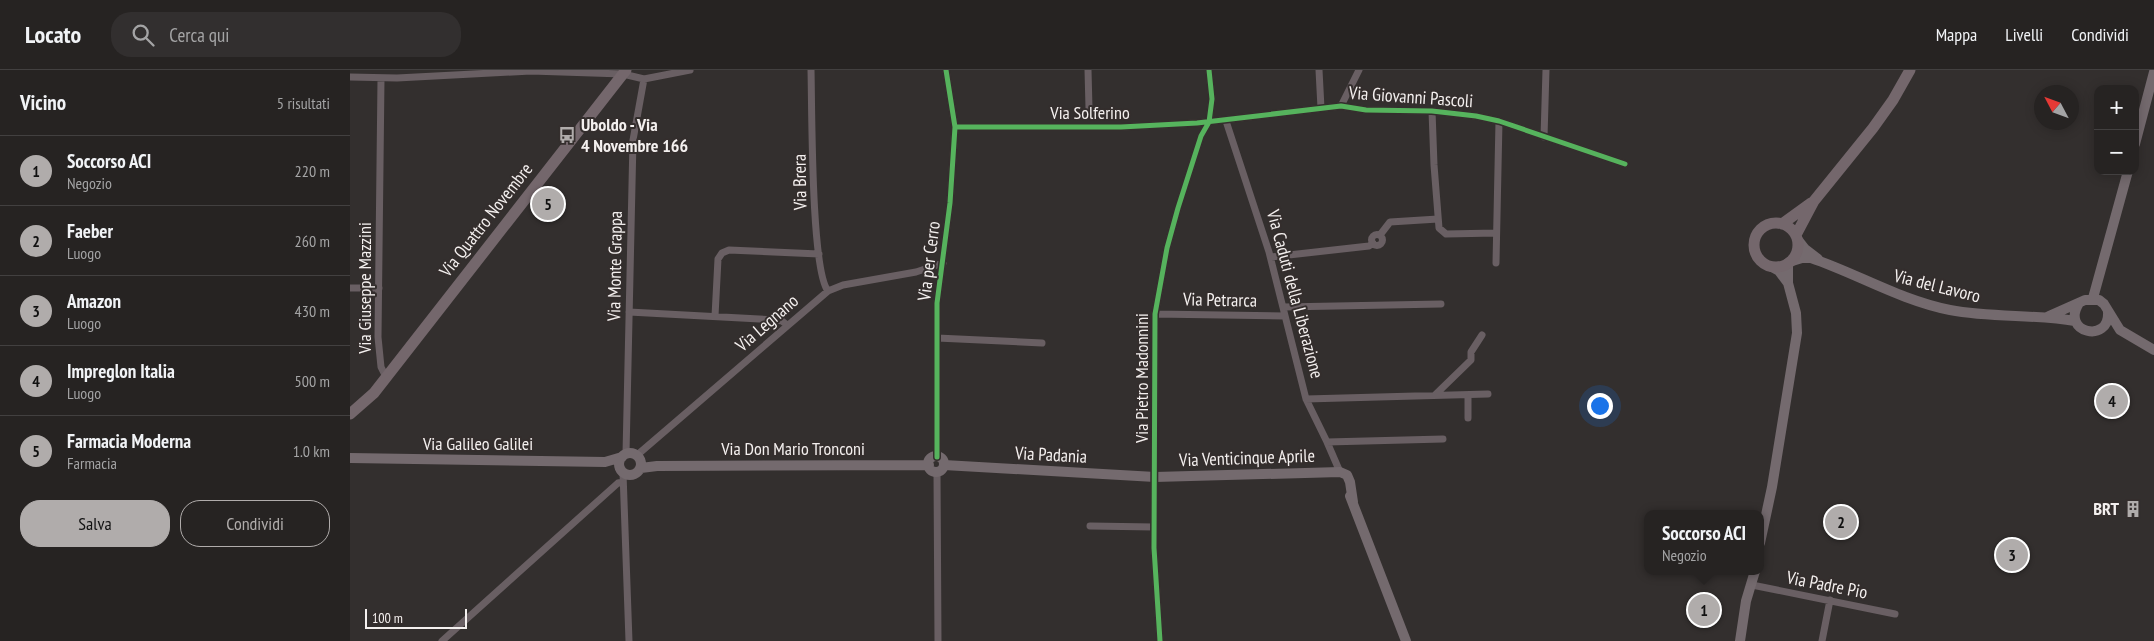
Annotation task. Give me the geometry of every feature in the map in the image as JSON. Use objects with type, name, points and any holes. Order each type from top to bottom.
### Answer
[{"type":"main road","points":[[1797,237],[1789,227],[1782,224],[1766,225],[1755,238],[1754,247],[1757,255],[1770,266],[1780,266],[1789,263],[1796,254],[1797,237],[1814,201],[1873,128],[1893,100],[1910,70]]},
{"type":"main road","name":"Via Quattro Novembre","points":[[350,422],[364,409],[386,377],[625,72]]},
{"type":"main road","points":[[1782,224],[1814,201]]},
{"type":"main road","name":"Via Quattro Novembre","points":[[350,414],[374,393]]},
{"type":"street","points":[[350,77],[381,79],[531,71],[599,71],[625,72],[644,79],[690,70]]},
{"type":"street","name":"Via Brera","points":[[811,70],[815,211],[822,281],[828,291]]},
{"type":"street","name":"Via per Cerro","points":[[938,641],[937,303],[950,203],[955,127],[946,70]]},
{"type":"street","points":[[1088,70],[1089,108]]},
{"type":"street","name":"Via Pietro Madonnini","points":[[1160,641],[1154,527],[1156,477],[1155,314],[1166,248],[1201,136],[1208,122],[1212,99],[1209,70]]},
{"type":"street","points":[[1319,70],[1321,108]]},
{"type":"street","points":[[1341,106],[1359,70]]},
{"type":"street","points":[[1544,137],[1546,70]]},
{"type":"street","points":[[2139,130],[2154,72]]},
{"type":"street","name":"Via Giuseppe Mazzini","points":[[381,79],[379,349],[381,367],[386,377]]},
{"type":"street","name":"Via Monte Grappa","points":[[629,641],[629,312],[633,140],[644,79]]},
{"type":"street","name":"Via Giovanni Pascoli","points":[[1226,121],[1341,106],[1366,110],[1432,111],[1476,116],[1499,121],[1625,164]]},
{"type":"street","points":[[1432,111],[1439,228],[1444,233],[1496,233]]},
{"type":"street","name":"Via Solferino","points":[[955,127],[1121,127],[1226,121]]},
{"type":"street","name":"Via Caduti della Liberazione","points":[[1226,121],[1270,257],[1306,400],[1340,472],[1347,475],[1350,482],[1353,502],[1406,641]]},
{"type":"street","points":[[1496,262],[1499,121]]},
{"type":"street","points":[[2093,298],[2127,175]]},
{"type":"street","points":[[1270,257],[1369,246],[1373,243],[1372,237],[1380,235],[1390,222],[1438,219]]},
{"type":"street","name":"Via del Lavoro","points":[[1797,237],[1805,249],[1822,262]]},
{"type":"street","points":[[715,316],[718,259],[722,252],[729,250],[819,254]]},
{"type":"street","name":"Via del Lavoro","points":[[1789,263],[1806,258],[1822,262],[1885,290],[1918,302],[1946,309],[2008,317],[2048,316],[2075,321],[2086,332],[2093,332],[2103,327],[2120,330],[2154,350]]},
{"type":"street","name":"Via Legnano","points":[[442,641],[522,567],[618,483],[629,465],[828,291],[843,285],[916,272],[943,263]]},
{"type":"street","points":[[1764,524],[1797,333],[1796,313],[1788,283],[1789,263]]},
{"type":"street","points":[[1770,266],[1779,271],[1788,283]]},
{"type":"street","points":[[350,288],[379,288]]},
{"type":"street","name":"Via del Lavoro","points":[[2048,316],[2093,298],[2104,304],[2120,330]]},
{"type":"street","points":[[2075,321],[2076,309],[2079,303]]},
{"type":"street","points":[[1283,307],[1442,304]]},
{"type":"street","points":[[629,312],[776,320],[782,321],[787,325]]},
{"type":"street","points":[[2103,327],[2107,322],[2108,312]]},
{"type":"street","name":"Via Petrarca","points":[[1155,314],[1285,316]]},
{"type":"street","points":[[1435,395],[1471,360],[1471,352],[1482,335]]},
{"type":"street","points":[[937,338],[1042,343]]},
{"type":"street","points":[[1306,400],[1488,394]]},
{"type":"street","points":[[1468,395],[1468,418]]},
{"type":"street","points":[[1327,442],[1443,440]]},
{"type":"street","name":"Via Galileo Galilei","points":[[350,458],[606,462],[629,465]]},
{"type":"street","name":"Via Don Mario Tronconi","points":[[629,465],[936,465]]},
{"type":"street","name":"Via Padania","points":[[936,465],[1156,477]]},
{"type":"street","name":"Via Venticinque Aprile","points":[[1156,477],[1340,472]]},
{"type":"street","points":[[1090,526],[1154,527]]},
{"type":"street","points":[[1740,641],[1746,602],[1754,575]]},
{"type":"street","name":"Via Padre Pio","points":[[1752,585],[1896,614]]},
{"type":"street","points":[[1822,641],[1830,600]]},
{"type":"cycle path","points":[[937,457],[937,303],[950,203],[955,127],[946,70]]},
{"type":"cycle path","points":[[1160,641],[1154,548],[1155,314],[1167,248],[1178,208],[1201,136],[1209,122],[1212,99],[1209,70]]},
{"type":"cycle path","points":[[955,127],[1121,127],[1197,123],[1341,106],[1366,110],[1432,111],[1476,116],[1499,121],[1625,164]]},
{"type":"place","name":"Uboldo - Via 4 Novembre 166","points":[[567,135]]},
{"type":"place","name":"Farmacia Moderna","points":[[548,204]]},
{"type":"place","name":"Impreglon Italia","points":[[2112,401]]},
{"type":"place","name":"BRT","points":[[2133,509]]},
{"type":"place","name":"Faeber","points":[[1841,522]]},
{"type":"place","name":"Amazon","points":[[2012,555]]},
{"type":"place","name":"Soccorso ACI","points":[[1704,610]]}]
